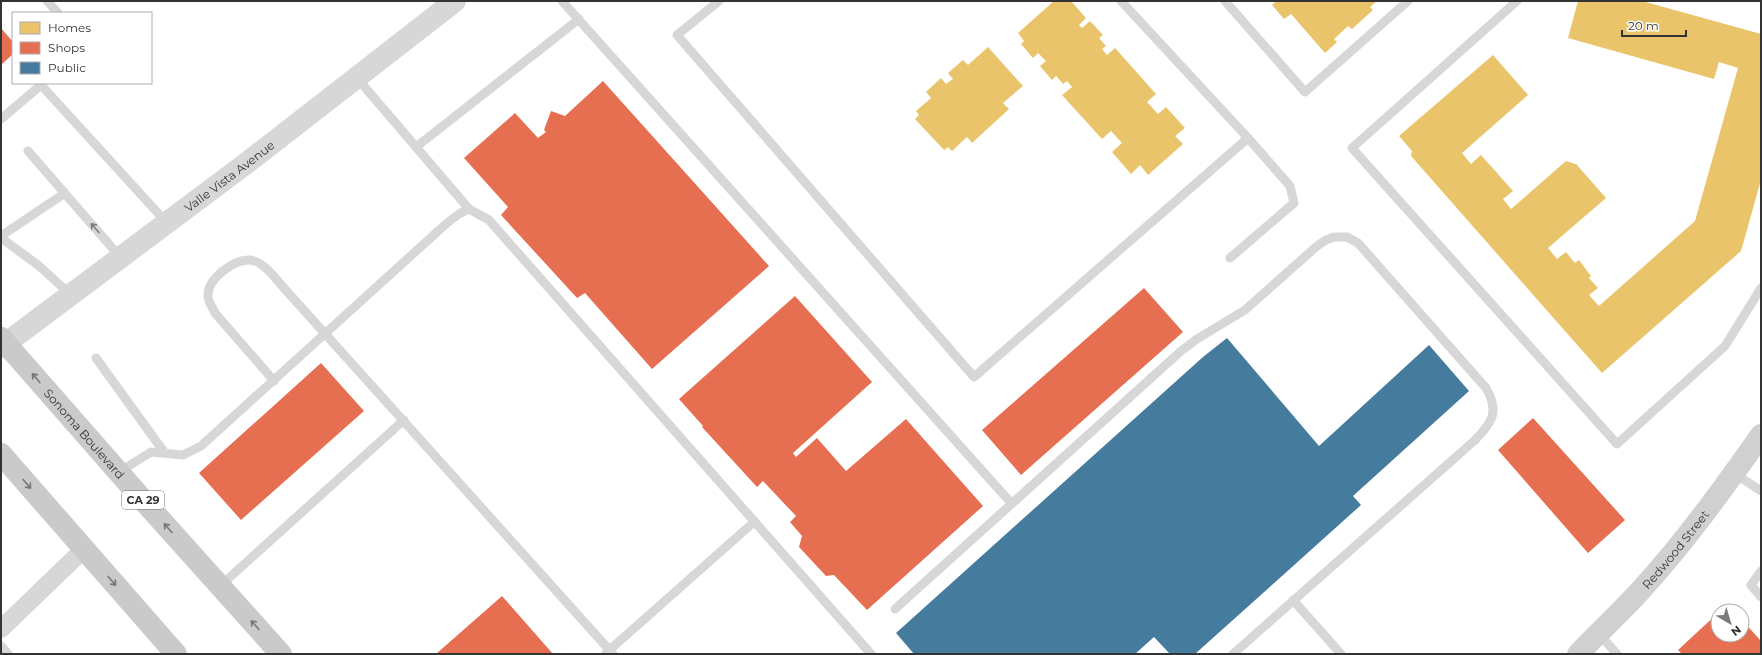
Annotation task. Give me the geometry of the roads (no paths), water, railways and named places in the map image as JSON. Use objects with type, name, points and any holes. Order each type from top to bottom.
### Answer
[{"type":"main road","name":"Sonoma Boulevard","points":[[3,343],[281,654]]},
{"type":"main road","name":"Redwood Street","points":[[1578,654],[1650,580],[1706,513],[1761,435]]},
{"type":"main road","points":[[1,454],[176,654]]},
{"type":"street","name":"Valle Vista Avenue","points":[[3,343],[71,295],[167,223],[455,1]]},
{"type":"street","points":[[1,629],[84,549]]},
{"type":"lane","points":[[47,1],[57,12]]},
{"type":"lane","points":[[562,1],[1012,504]]},
{"type":"lane","points":[[719,1],[677,35],[974,377],[1248,138]]},
{"type":"lane","points":[[1121,1],[1248,138],[1290,186],[1294,203],[1230,258]]},
{"type":"lane","points":[[1225,1],[1305,92],[1408,1]]},
{"type":"lane","points":[[1517,1],[1352,148],[1617,444],[1725,346],[1761,288]]},
{"type":"lane","points":[[416,147],[579,19]]},
{"type":"lane","points":[[357,78],[469,209],[489,220],[871,654]]},
{"type":"lane","points":[[1,119],[42,84],[167,223]]},
{"type":"lane","points":[[28,151],[120,258]]},
{"type":"lane","points":[[65,193],[1,237],[38,265],[71,295]]},
{"type":"lane","points":[[119,472],[151,452],[164,452],[183,455],[201,446],[447,223],[469,209]]},
{"type":"lane","points":[[895,609],[1181,351],[1244,310],[1318,246],[1334,237],[1347,236],[1358,243],[1486,388],[1492,402],[1492,419],[1489,425],[1474,441],[1233,654]]},
{"type":"lane","points":[[274,381],[213,308],[208,295],[210,286],[218,274],[238,263],[250,260],[264,267],[404,420],[609,653],[754,522]]},
{"type":"lane","points":[[96,358],[164,452]]},
{"type":"lane","points":[[220,586],[404,420]]},
{"type":"lane","points":[[1734,473],[1761,491]]},
{"type":"lane","points":[[1761,571],[1751,585],[1761,597]]},
{"type":"lane","points":[[1293,600],[1341,654]]},
{"type":"lane","points":[[1598,633],[1617,654]]},
{"type":"lane","points":[[1,646],[8,654]]}]
